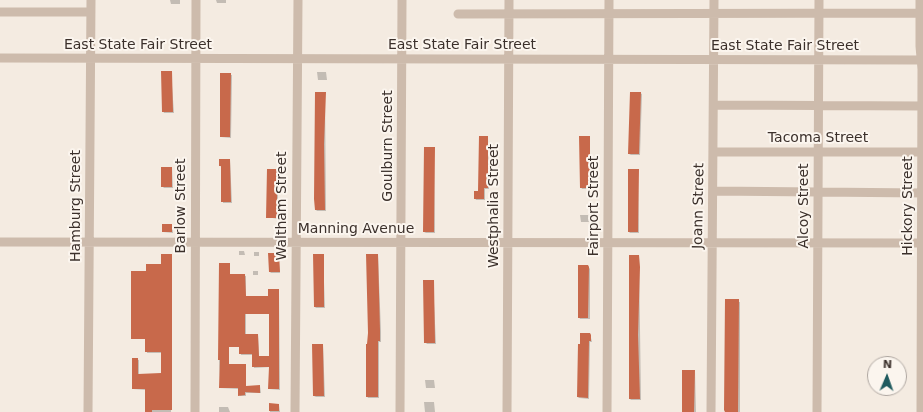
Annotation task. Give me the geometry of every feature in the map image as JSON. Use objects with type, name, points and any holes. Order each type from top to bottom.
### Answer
[{"type":"street","name":"Hamburg Street","points":[[88,412],[91,0]]},
{"type":"street","name":"Barlow Street","points":[[195,412],[196,0]]},
{"type":"street","name":"Waltham Street","points":[[295,412],[298,0]]},
{"type":"street","name":"Goulburn Street","points":[[400,412],[402,0]]},
{"type":"street","name":"Westphalia Street","points":[[507,412],[509,0]]},
{"type":"street","name":"Fairport Street","points":[[607,412],[609,0]]},
{"type":"street","name":"Joann Street","points":[[711,412],[714,0]]},
{"type":"street","name":"Alcoy Street","points":[[817,412],[819,0]]},
{"type":"street","name":"Hickory Street","points":[[920,0],[922,13],[923,106],[921,412]]},
{"type":"street","points":[[0,12],[91,12]]},
{"type":"street","points":[[458,14],[922,13]]},
{"type":"street","name":"East State Fair Street","points":[[0,58],[196,60],[922,60]]},
{"type":"street","points":[[714,104],[923,106]]},
{"type":"street","name":"Tacoma Street","points":[[713,152],[923,152]]},
{"type":"street","points":[[713,191],[923,193]]},
{"type":"street","name":"Manning Avenue","points":[[0,242],[922,243]]},
{"type":"building","points":[[161,71],[172,71],[173,112],[162,112]]},
{"type":"building","points":[[220,73],[231,73],[230,137],[220,137]]},
{"type":"building","points":[[315,92],[326,92],[324,144],[325,210],[315,210],[314,199]]},
{"type":"building","points":[[630,92],[641,92],[639,154],[628,154]]},
{"type":"building","points":[[479,136],[488,136],[488,188],[484,188],[484,199],[474,199],[474,191],[478,191]]},
{"type":"building","points":[[579,136],[590,136],[590,188],[580,188]]},
{"type":"building","points":[[424,147],[435,147],[434,232],[423,232]]},
{"type":"building","points":[[219,159],[230,159],[231,202],[221,202],[221,166],[219,166]]},
{"type":"building","points":[[161,167],[172,167],[172,187],[161,187]]},
{"type":"building","points":[[267,169],[277,169],[277,218],[266,218]]},
{"type":"building","points":[[628,169],[639,169],[638,232],[628,232]]},
{"type":"building","points":[[162,224],[172,224],[172,232],[162,232]]},
{"type":"building","points":[[268,253],[279,253],[280,272],[269,272]]},
{"type":"building","points":[[161,254],[172,254],[172,410],[152,410],[152,412],[145,412],[145,389],[132,389],[132,358],[138,358],[138,374],[161,373],[161,352],[145,352],[145,339],[131,339],[131,271],[146,271],[146,264],[161,264]]},
{"type":"building","points":[[313,254],[324,254],[324,307],[314,307]]},
{"type":"building","points":[[366,254],[378,254],[380,341],[378,341],[378,397],[366,397],[366,344],[368,333]]},
{"type":"building","points":[[629,255],[639,255],[640,267],[638,335],[640,399],[629,399]]},
{"type":"building","points":[[219,263],[230,263],[230,274],[245,274],[246,296],[268,296],[268,289],[279,289],[279,389],[268,389],[269,367],[252,367],[252,354],[239,354],[239,347],[229,347],[229,364],[246,364],[246,386],[260,385],[260,393],[245,392],[245,395],[238,396],[238,388],[219,388],[220,360],[218,360]],"holes":[[[245,314],[269,314],[269,356],[259,356],[258,334],[245,334]]]},
{"type":"building","points":[[578,265],[588,265],[589,267],[588,318],[578,318]]},
{"type":"building","points":[[423,280],[434,280],[435,343],[424,343]]},
{"type":"building","points":[[725,299],[739,299],[738,412],[725,412],[724,410]]},
{"type":"building","points":[[580,333],[590,333],[591,335],[591,341],[589,341],[588,398],[577,397],[578,344],[580,344]]},
{"type":"building","points":[[312,344],[323,344],[324,396],[313,396]]},
{"type":"building","points":[[682,370],[695,370],[694,412],[682,412]]},
{"type":"building","points":[[269,403],[279,404],[279,411],[269,411]]}]
